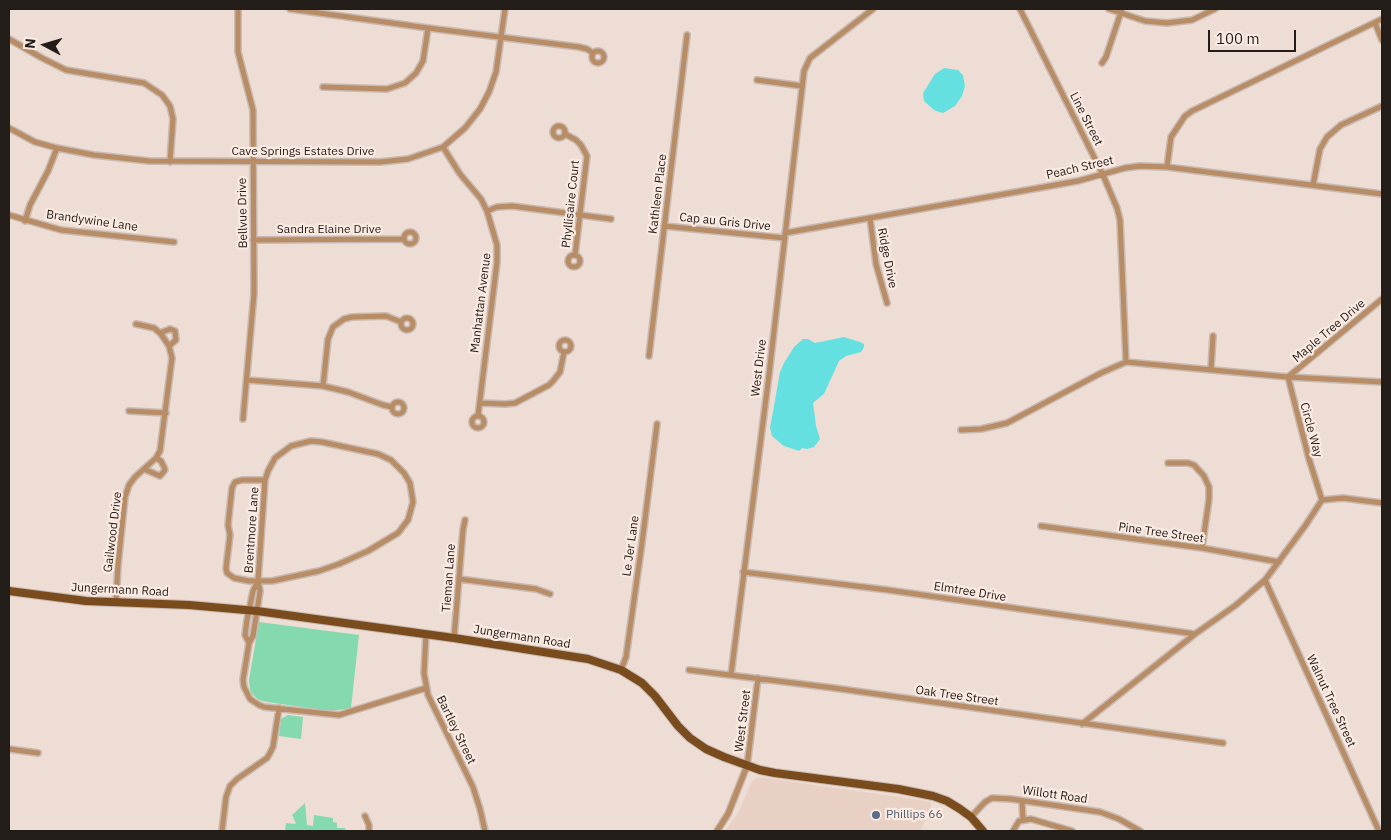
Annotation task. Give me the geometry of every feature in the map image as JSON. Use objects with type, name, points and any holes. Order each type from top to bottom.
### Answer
[{"type":"main road","name":"Jungermann Road","points":[[9,591],[86,601],[189,605],[258,611],[588,659],[621,670],[642,683],[655,696],[678,726],[690,738],[706,749],[746,766],[774,772],[922,793],[947,801],[971,817],[983,831]]},
{"type":"street","name":"Bellvue Drive","points":[[238,9],[238,52],[253,110],[254,294],[243,419]]},
{"type":"street","points":[[290,9],[580,47],[593,53]]},
{"type":"street","name":"Cave Springs Estates Drive","points":[[9,128],[35,142],[57,148],[118,158],[170,162],[390,162],[408,160],[443,147],[476,116],[496,72],[505,9]]},
{"type":"street","name":"West Drive","points":[[731,674],[806,64],[810,58],[874,9]]},
{"type":"street","name":"Line Street","points":[[1020,9],[1118,208],[1126,362]]},
{"type":"street","points":[[1109,9],[1122,11],[1145,21],[1174,23],[1192,20],[1215,9]]},
{"type":"street","points":[[1102,63],[1106,57],[1122,11]]},
{"type":"street","points":[[1168,167],[1171,137],[1184,116],[1382,19]]},
{"type":"street","points":[[1375,23],[1382,40]]},
{"type":"street","points":[[323,87],[386,89],[405,83],[416,73],[423,61],[428,28]]},
{"type":"street","name":"Kathleen Place","points":[[649,356],[688,35]]},
{"type":"street","points":[[9,38],[66,70],[144,83],[162,95],[170,106],[173,119],[170,162]]},
{"type":"street","points":[[757,80],[802,86]]},
{"type":"street","points":[[1313,185],[1320,149],[1327,138],[1341,124],[1382,106]]},
{"type":"street","name":"Phyllisaire Court","points":[[565,134],[581,145],[586,156],[581,215],[575,255]]},
{"type":"street","name":"Manhattan Avenue","points":[[443,147],[460,174],[477,193],[487,211],[496,238],[498,252],[478,416]]},
{"type":"street","points":[[25,221],[30,205],[48,171],[57,148]]},
{"type":"street","name":"Peach Street","points":[[785,236],[870,218],[1019,192],[1140,166],[1168,167],[1382,194]]},
{"type":"street","points":[[487,211],[512,206],[611,219]]},
{"type":"street","name":"Brandywine Lane","points":[[9,215],[61,230],[174,242]]},
{"type":"street","name":"Ridge Drive","points":[[870,218],[876,264],[886,303]]},
{"type":"street","name":"Cap au Gris Drive","points":[[664,226],[785,236]]},
{"type":"street","name":"Sandra Elaine Drive","points":[[254,240],[404,239]]},
{"type":"street","name":"Maple Tree Drive","points":[[1288,377],[1382,299]]},
{"type":"street","points":[[323,386],[328,339],[333,327],[344,319],[352,317],[386,316],[401,322]]},
{"type":"street","name":"Gailwood Drive","points":[[116,602],[125,497],[129,485],[135,477],[156,458],[160,451],[172,358],[169,346],[176,340],[175,331],[170,328],[160,333],[154,328],[136,324]]},
{"type":"street","points":[[160,333],[169,346]]},
{"type":"street","points":[[1211,369],[1213,336]]},
{"type":"street","points":[[480,403],[516,403],[549,385],[560,372],[564,352]]},
{"type":"street","points":[[961,430],[981,430],[1007,423],[1101,373],[1126,362],[1288,377],[1382,382]]},
{"type":"street","name":"Circle Way","points":[[1288,377],[1309,459],[1322,500]]},
{"type":"street","points":[[247,380],[323,386],[348,392],[392,407]]},
{"type":"street","points":[[129,411],[166,413]]},
{"type":"street","name":"Le Jer Lane","points":[[621,670],[626,657],[657,424]]},
{"type":"street","name":"Brentmore Lane","points":[[249,643],[253,636],[260,591],[258,581],[265,480],[275,458],[291,446],[304,442],[322,442],[378,454],[391,460],[404,473],[410,483],[413,502],[408,520],[398,533],[368,551],[319,571],[272,581],[258,581],[238,580],[227,572],[230,535],[228,521],[234,484],[242,480],[265,480]]},
{"type":"street","name":"Gailwood Drive","points":[[144,470],[160,476],[165,470],[161,461],[156,458]]},
{"type":"street","points":[[1168,463],[1188,463],[1194,465],[1204,476],[1209,487],[1202,548]]},
{"type":"street","points":[[1082,724],[1195,634],[1236,605],[1265,580],[1322,500],[1343,498],[1382,503]]},
{"type":"street","name":"Tieman Lane","points":[[454,638],[462,530],[465,520]]},
{"type":"street","name":"Pine Tree Street","points":[[1041,526],[1202,548],[1279,562]]},
{"type":"street","name":"Elmtree Drive","points":[[743,572],[888,590],[1195,634]]},
{"type":"street","points":[[459,579],[536,589],[550,594]]},
{"type":"street","name":"Walnut Tree Street","points":[[1265,580],[1379,831]]},
{"type":"street","name":"Brentmore Lane","points":[[249,643],[245,635],[253,591],[258,581]]},
{"type":"street","name":"Bartley Street","points":[[426,634],[424,673],[426,688],[443,728],[473,786],[484,831]]},
{"type":"street","points":[[249,643],[243,680],[246,693],[259,705],[339,716],[426,688]]},
{"type":"street","name":"Oak Tree Street","points":[[689,670],[731,674],[1223,743]]},
{"type":"street","name":"West Street","points":[[746,766],[758,678]]},
{"type":"street","points":[[222,831],[226,797],[230,786],[267,758],[273,747],[279,708]]},
{"type":"street","points":[[9,749],[38,753]]},
{"type":"street","points":[[717,831],[733,802],[746,766]]},
{"type":"street","name":"Willott Road","points":[[971,817],[985,802],[992,798],[1100,812],[1119,819],[1140,831]]},
{"type":"street","points":[[1022,801],[1023,819]]},
{"type":"street","points":[[365,816],[369,825],[369,831]]},
{"type":"street","points":[[1013,831],[1019,821],[1023,819],[1039,820],[1072,831]]},
{"type":"shaded area","points":[[758,777],[932,803],[921,831],[725,831],[738,813],[752,781]]},
{"type":"green space","points":[[259,622],[359,635],[351,708],[331,711],[267,702],[259,700],[253,695],[250,690],[249,680]]},
{"type":"green space","points":[[288,715],[303,717],[301,739],[279,736],[281,719]]},
{"type":"green space","points":[[305,803],[307,825],[313,826],[314,815],[333,818],[333,822],[337,823],[337,828],[345,828],[346,831],[285,831],[286,823],[296,824],[292,815]]},
{"type":"water","points":[[944,68],[958,70],[963,75],[965,86],[962,96],[955,106],[943,113],[934,110],[924,101],[923,93],[935,74]]},
{"type":"water","points":[[844,337],[864,344],[864,347],[861,352],[846,356],[839,361],[824,394],[813,403],[820,439],[814,447],[802,448],[799,451],[784,446],[772,436],[770,428],[780,372],[784,363],[794,347],[803,339],[808,339],[815,343]]},
{"type":"place","name":"Phillips 66","points":[[876,815]]}]
